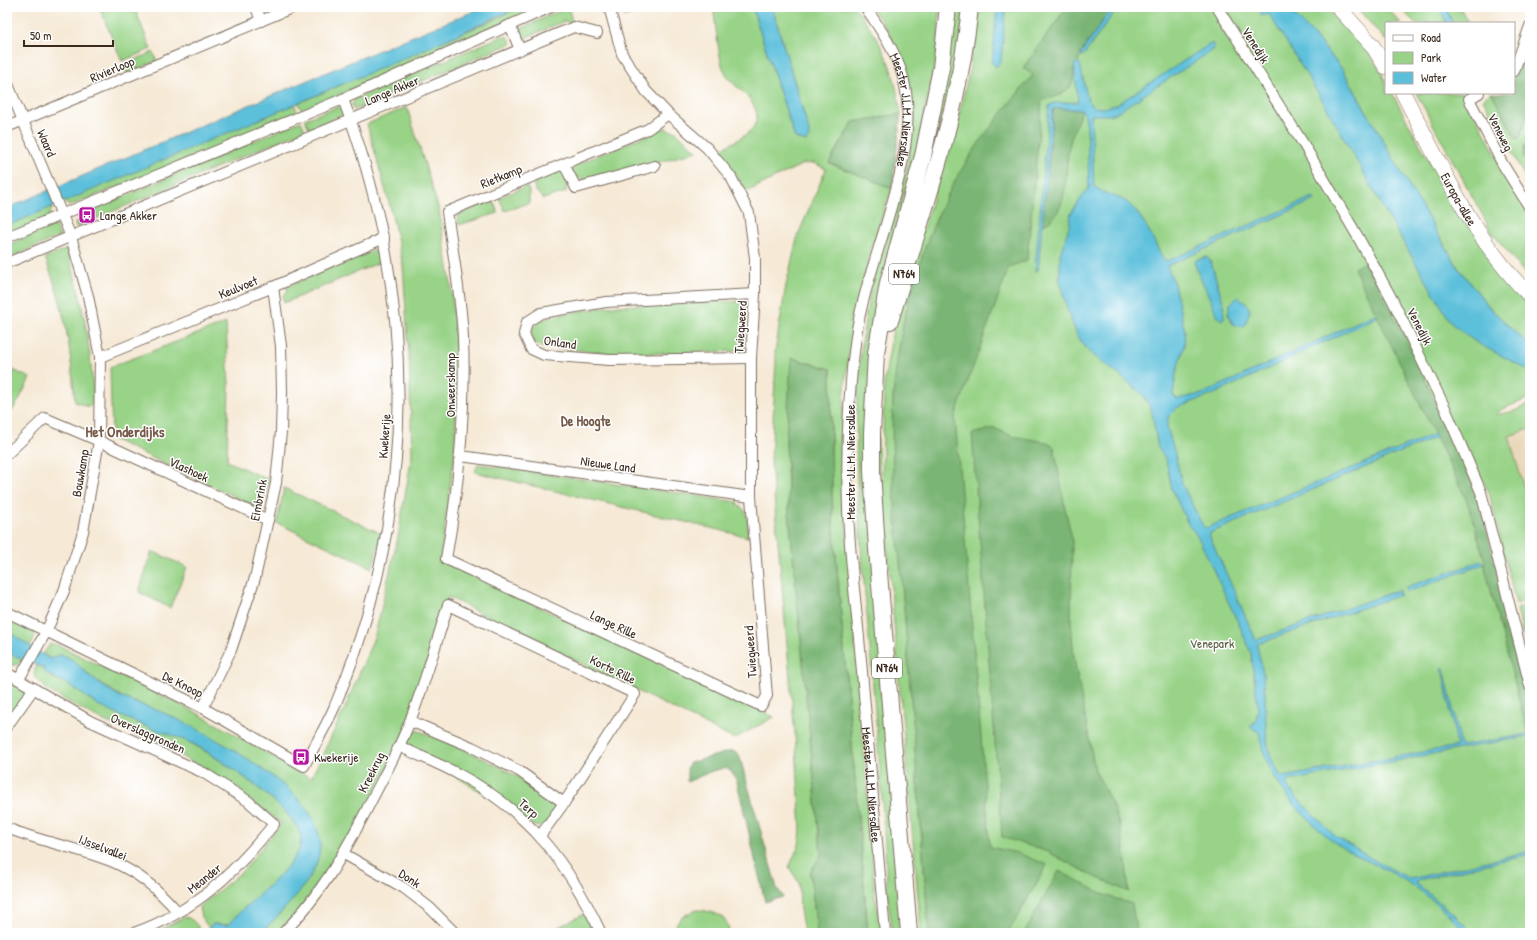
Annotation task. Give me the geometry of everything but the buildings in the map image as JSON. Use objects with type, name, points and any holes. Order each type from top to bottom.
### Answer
[{"type":"main road","name":"Meester J.L.M. Niersallee","points":[[909,933],[877,549],[872,471],[876,353],[888,283],[928,133],[946,34],[948,7]]},
{"type":"main road","name":"Meester J.L.M. Niersallee","points":[[874,402],[886,333],[934,184],[947,133],[965,52],[970,7]]},
{"type":"main road","points":[[1338,7],[1372,45],[1385,65]]},
{"type":"main road","points":[[1348,7],[1362,21],[1385,52]]},
{"type":"main road","name":"Europa-allee","points":[[1404,94],[1477,230],[1507,271],[1530,296]]},
{"type":"main road","name":"Europa-allee","points":[[1411,94],[1470,207],[1496,246],[1530,288]]},
{"type":"street","points":[[256,7],[261,21]]},
{"type":"street","name":"Rivierloop","points":[[7,127],[294,7]]},
{"type":"street","name":"Lange Akker","points":[[7,238],[343,99],[551,7]]},
{"type":"street","name":"Twiegweerd","points":[[609,7],[622,54],[646,91],[668,114],[707,148],[731,177],[749,214],[755,258],[755,294],[751,358],[751,497],[767,696]]},
{"type":"street","name":"Meester J.L.M. Niersallee","points":[[865,7],[882,32],[898,63],[904,79],[908,132],[895,191],[869,278],[856,335],[849,410],[848,508],[885,933]]},
{"type":"street","name":"Venedijk","points":[[1217,7],[1304,145],[1358,237],[1396,308],[1445,408],[1481,492],[1530,686]]},
{"type":"street","points":[[510,25],[520,50]]},
{"type":"street","points":[[1515,68],[1530,26]]},
{"type":"street","name":"Lange Akker","points":[[7,263],[574,27],[597,33]]},
{"type":"street","name":"Waard","points":[[7,82],[62,214]]},
{"type":"street","name":"Veneweg","points":[[1477,94],[1469,99],[1502,163],[1530,208]]},
{"type":"street","name":"Kwekerije","points":[[304,766],[334,709],[356,651],[378,574],[393,500],[400,396],[397,325],[384,238],[351,121],[343,99]]},
{"type":"street","name":"Rietkamp","points":[[447,212],[648,129],[668,114]]},
{"type":"street","points":[[564,164],[576,188],[655,166]]},
{"type":"street","name":"Onweerskamp","points":[[446,559],[461,456],[464,396],[463,337],[447,212]]},
{"type":"street","name":"Bouwkamp","points":[[19,679],[46,632],[64,590],[82,532],[99,441],[100,357],[88,296],[71,237],[62,214]]},
{"type":"street","name":"Keulvoet","points":[[100,357],[273,287],[384,238]]},
{"type":"street","name":"Eimbrink","points":[[203,708],[231,650],[255,578],[276,483],[281,432],[282,392],[281,346],[273,287]]},
{"type":"street","name":"Onland","points":[[751,358],[609,360],[544,355],[530,349],[524,334],[527,322],[541,313],[606,302],[755,294]]},
{"type":"street","name":"Vlashoek","points":[[7,454],[45,418],[99,441],[268,520]]},
{"type":"street","name":"Nieuwe Land","points":[[461,456],[751,497]]},
{"type":"street","name":"Lange Rille","points":[[446,559],[760,706],[767,696]]},
{"type":"street","name":"Kreekrug","points":[[283,933],[304,912],[324,886],[344,854],[399,746],[410,721],[448,605]]},
{"type":"street","name":"Korte Rille","points":[[448,605],[635,694],[564,803],[540,836]]},
{"type":"street","name":"De Knoop","points":[[7,612],[203,708],[304,766]]},
{"type":"street","name":"Overslaggronden","points":[[7,673],[90,721],[204,773],[248,801],[274,824]]},
{"type":"street","points":[[7,726],[34,688]]},
{"type":"street","name":"Terp","points":[[410,721],[472,747],[519,771],[564,803]]},
{"type":"street","name":"Terp","points":[[399,746],[460,774],[491,794],[540,836],[566,870],[585,899],[600,933]]},
{"type":"street","name":"Meander","points":[[134,933],[149,928],[178,912],[219,885],[251,853],[274,824]]},
{"type":"street","name":"IJsselvallei","points":[[7,828],[113,862],[146,881],[162,893],[178,912]]},
{"type":"street","name":"Donk","points":[[344,854],[404,888],[430,908],[455,933]]},
{"type":"shaded area","points":[[1530,422],[1530,591],[1482,436]]},
{"type":"green space","points":[[99,7],[134,7],[151,49],[122,61]]},
{"type":"green space","points":[[519,7],[542,7],[311,107],[303,113],[298,103],[500,17]]},
{"type":"green space","points":[[568,7],[573,24],[565,21],[520,40],[518,33],[522,28]]},
{"type":"green space","points":[[627,7],[648,8],[624,17],[623,10]]},
{"type":"green space","points":[[713,7],[752,7],[795,138],[809,131],[772,7],[855,7],[873,33],[886,57],[898,97],[901,114],[853,122],[829,163],[892,188],[869,257],[854,325],[844,395],[842,431],[842,468],[875,897],[883,933],[868,933],[833,520],[831,369],[792,358],[786,442],[789,513],[821,855],[810,873],[817,933],[804,933],[800,910],[799,883],[789,867],[799,845],[801,831],[796,747],[771,462],[776,358],[775,352],[786,285],[798,235],[826,169],[814,163],[803,164],[746,192],[736,175],[717,151],[737,141],[752,129],[756,122],[757,114],[753,104],[725,73],[719,50]]},
{"type":"green space","points":[[871,7],[940,7],[937,53],[919,142],[893,234],[873,342],[902,933],[893,933],[888,894],[870,645],[859,519],[856,435],[857,393],[866,311],[875,272],[902,188],[907,166],[912,123],[911,101],[907,75],[903,63],[893,40]]},
{"type":"green space","points":[[955,7],[964,7],[959,51],[912,239]]},
{"type":"green space","name":"Venepark","points":[[977,7],[1276,7],[1399,205],[1530,359],[1530,398],[1502,409],[1496,415],[1514,411],[1530,404],[1530,429],[1509,436],[1530,509],[1530,600],[1516,604],[1489,493],[1464,441],[1484,542],[1530,738],[1530,933],[943,933],[950,193],[930,235],[903,323],[893,400],[894,478],[929,933],[921,933],[882,485],[884,383],[895,317],[959,115],[970,67]]},
{"type":"green space","points":[[1067,7],[1112,7],[1081,53],[1081,56],[1073,70],[1074,77],[1070,87],[1062,94],[1044,99],[1042,101],[1027,260],[1009,267],[955,417],[990,847],[1018,853],[1047,865],[1008,933],[929,933],[893,481],[893,399],[900,339],[915,277],[925,247],[950,190],[972,152],[1033,75],[1023,68]]},
{"type":"green space","points":[[1286,7],[1324,7],[1359,41],[1375,62],[1385,80],[1385,94],[1393,94],[1423,150],[1462,213],[1530,303],[1530,346],[1491,309],[1459,269],[1412,191],[1343,70],[1311,32]]},
{"type":"green space","points":[[1356,7],[1386,7],[1400,22],[1385,22],[1385,40]]},
{"type":"green space","points":[[1399,7],[1439,7],[1446,22],[1414,22]]},
{"type":"green space","points":[[1445,7],[1460,7],[1468,22],[1452,22]]},
{"type":"green space","points":[[502,36],[508,37],[512,43],[354,110],[352,105],[355,99]]},
{"type":"green space","points":[[153,52],[157,61],[127,73],[123,65]]},
{"type":"green space","points":[[1530,60],[1530,107],[1520,137],[1516,139],[1493,94],[1515,94],[1515,72],[1521,61],[1528,64]]},
{"type":"green space","points":[[1417,94],[1464,94],[1530,217],[1530,280],[1491,231]]},
{"type":"green space","points":[[1489,94],[1493,94],[1516,139],[1520,137],[1530,107],[1530,146],[1525,145],[1523,156],[1530,167],[1530,186],[1483,99]]},
{"type":"green space","points":[[294,104],[299,115],[69,206],[63,201]]},
{"type":"green space","points":[[337,107],[341,108],[345,114],[309,129],[305,119]]},
{"type":"green space","points":[[407,107],[439,210],[451,285],[458,373],[454,460],[440,561],[774,717],[734,739],[448,597],[402,741],[353,832],[301,909],[275,933],[261,933],[286,907],[310,876],[314,820],[292,793],[142,705],[122,697],[94,679],[65,656],[58,655],[51,659],[43,654],[50,644],[58,645],[197,713],[311,778],[345,708],[375,635],[398,536],[412,455],[409,356],[403,266],[390,206],[367,124]]},
{"type":"green space","points":[[1055,108],[1082,110],[1069,147],[1062,202],[1058,212],[1051,220],[1042,225],[1053,112]]},
{"type":"green space","points":[[901,114],[892,188],[829,163],[853,122]]},
{"type":"green space","points":[[301,121],[305,130],[76,227],[75,223],[83,216],[83,214]]},
{"type":"green space","points":[[666,127],[667,130],[675,131],[697,151],[589,184],[574,175],[571,167]]},
{"type":"green space","points":[[1525,145],[1530,146],[1530,167],[1523,156]]},
{"type":"green space","points":[[564,170],[567,179],[566,192],[543,199],[535,190],[533,183]]},
{"type":"green space","points":[[527,186],[529,192],[529,203],[505,211],[499,198]]},
{"type":"green space","points":[[493,200],[498,213],[459,225],[457,216]]},
{"type":"green space","points":[[53,206],[50,213],[52,216],[7,235],[7,226]]},
{"type":"green space","points":[[55,225],[60,236],[7,259],[7,245]]},
{"type":"green space","points":[[67,249],[82,306],[91,364],[94,403],[89,407],[75,402],[66,329],[58,295],[45,258]]},
{"type":"green space","points":[[375,250],[376,253],[382,256],[383,261],[284,303],[283,296],[288,290],[286,287]]},
{"type":"green space","points":[[1365,262],[1409,345],[1479,497],[1530,710],[1530,742],[1484,564],[1485,561],[1467,501],[1354,268]]},
{"type":"green space","points":[[747,301],[744,351],[623,354],[541,347],[534,342],[530,331],[541,320],[558,315],[612,306]]},
{"type":"green space","points":[[226,323],[229,386],[227,461],[269,480],[261,509],[112,439],[110,367]]},
{"type":"green space","points":[[791,358],[831,369],[833,520],[868,933],[817,933],[810,873],[821,855],[789,513],[786,442]]},
{"type":"green space","points":[[7,367],[30,378],[7,419]]},
{"type":"green space","points":[[994,428],[1012,436],[1046,442],[1054,447],[1072,538],[1071,622],[1074,658],[1095,770],[1113,806],[1120,827],[1125,853],[1129,892],[1093,876],[1048,852],[1002,837],[972,434]]},
{"type":"green space","points":[[478,464],[738,502],[737,505],[744,510],[746,514],[748,523],[748,537],[475,472]]},
{"type":"green space","points":[[284,488],[382,534],[372,568],[277,523]]},
{"type":"green space","points":[[152,551],[187,567],[170,608],[139,592]]},
{"type":"green space","points":[[1530,605],[1530,664],[1517,609]]},
{"type":"green space","points":[[7,617],[35,633],[30,647],[7,631]]},
{"type":"green space","points":[[7,653],[23,659],[20,663],[12,665],[7,663]]},
{"type":"green space","points":[[37,665],[53,678],[67,683],[93,702],[107,710],[194,744],[252,783],[272,799],[288,815],[298,830],[301,842],[297,852],[281,874],[228,925],[213,924],[209,928],[201,917],[199,907],[245,869],[281,823],[236,789],[205,769],[162,746],[95,717],[44,688],[45,686],[36,680],[34,675]]},
{"type":"green space","points":[[16,682],[23,687],[25,696],[7,723],[7,684]]},
{"type":"green space","points":[[415,731],[419,731],[450,744],[518,777],[537,789],[550,801],[555,811],[543,827],[534,826],[410,747],[408,744],[409,736]]},
{"type":"green space","points":[[732,751],[737,753],[740,758],[777,888],[783,897],[765,902],[737,782],[731,771],[725,768],[712,771],[687,782],[687,769],[689,763]]},
{"type":"green space","points":[[1059,871],[1105,895],[1132,904],[1137,933],[1024,933]]},
{"type":"green space","points":[[697,910],[708,911],[719,915],[726,922],[729,933],[679,933],[675,927],[676,924],[684,916]]},
{"type":"green space","points":[[584,914],[593,933],[547,933]]},
{"type":"green space","points":[[185,917],[193,921],[202,933],[154,933]]},
{"type":"water","points":[[484,7],[519,7],[414,54],[7,226],[7,208],[305,81]]},
{"type":"water","points":[[752,7],[772,7],[809,131],[809,137],[806,142],[795,138]]},
{"type":"water","points":[[997,7],[1006,7],[1001,61],[996,67],[992,63]]},
{"type":"water","points":[[1112,7],[1118,7],[1084,55],[1081,56],[1081,53]]},
{"type":"water","points":[[1266,7],[1286,7],[1311,32],[1343,70],[1412,191],[1459,269],[1491,309],[1530,346],[1530,371],[1477,343],[1452,324],[1386,213],[1324,103],[1269,14],[1262,16],[1260,13]]},
{"type":"water","points":[[1439,7],[1445,7],[1452,22],[1446,22]]},
{"type":"water","points":[[1210,44],[1213,44],[1213,50],[1116,113],[1110,115],[1091,115],[1094,185],[1097,189],[1125,201],[1135,210],[1145,224],[1165,262],[1313,197],[1315,200],[1167,266],[1173,280],[1185,331],[1184,346],[1176,374],[1173,395],[1177,399],[1202,394],[1375,314],[1377,317],[1212,395],[1176,408],[1168,418],[1167,427],[1183,486],[1203,526],[1206,528],[1435,434],[1437,437],[1210,533],[1210,537],[1256,640],[1399,590],[1400,595],[1257,644],[1263,672],[1266,730],[1270,755],[1282,777],[1457,746],[1442,668],[1444,668],[1461,746],[1528,734],[1529,736],[1288,781],[1286,783],[1295,796],[1335,836],[1369,857],[1410,879],[1530,851],[1530,854],[1419,880],[1416,883],[1456,916],[1472,933],[1466,933],[1446,912],[1414,886],[1398,876],[1345,849],[1310,822],[1277,781],[1263,749],[1259,732],[1250,727],[1256,721],[1258,707],[1251,654],[1241,629],[1198,537],[1188,524],[1172,490],[1166,460],[1158,448],[1152,412],[1144,396],[1088,351],[1077,335],[1068,312],[1060,281],[1060,254],[1069,227],[1071,213],[1089,187],[1087,127],[1085,115],[1082,110],[1053,109],[1038,270],[1035,271],[1049,106],[1054,103],[1078,102],[1074,65],[1078,62],[1080,64],[1088,101],[1094,107],[1102,108],[1116,105]]},
{"type":"water","points":[[1207,257],[1211,262],[1223,302],[1224,318],[1222,320],[1218,317],[1195,265],[1196,260]]},
{"type":"water","points":[[1238,297],[1246,302],[1250,311],[1245,325],[1241,327],[1233,324],[1228,315],[1230,304]]},
{"type":"water","points":[[1482,561],[1484,564],[1407,592],[1406,587]]},
{"type":"water","points":[[7,631],[50,659],[61,655],[69,658],[93,679],[121,697],[166,714],[226,745],[270,774],[289,790],[304,806],[318,830],[320,849],[318,859],[308,879],[294,899],[261,933],[202,933],[213,924],[228,925],[281,874],[291,862],[298,851],[301,841],[299,830],[290,817],[260,789],[199,747],[185,740],[140,724],[107,710],[69,685],[45,672],[44,668],[7,653]]},
{"type":"place","name":"Lange Akker","points":[[87,215]]},
{"type":"place","name":"Kwekerije","points":[[301,757]]},
{"type":"district","name":"De Hoogte","points":[[586,421]]},
{"type":"district","name":"Het Onderdijks","points":[[125,432]]}]
